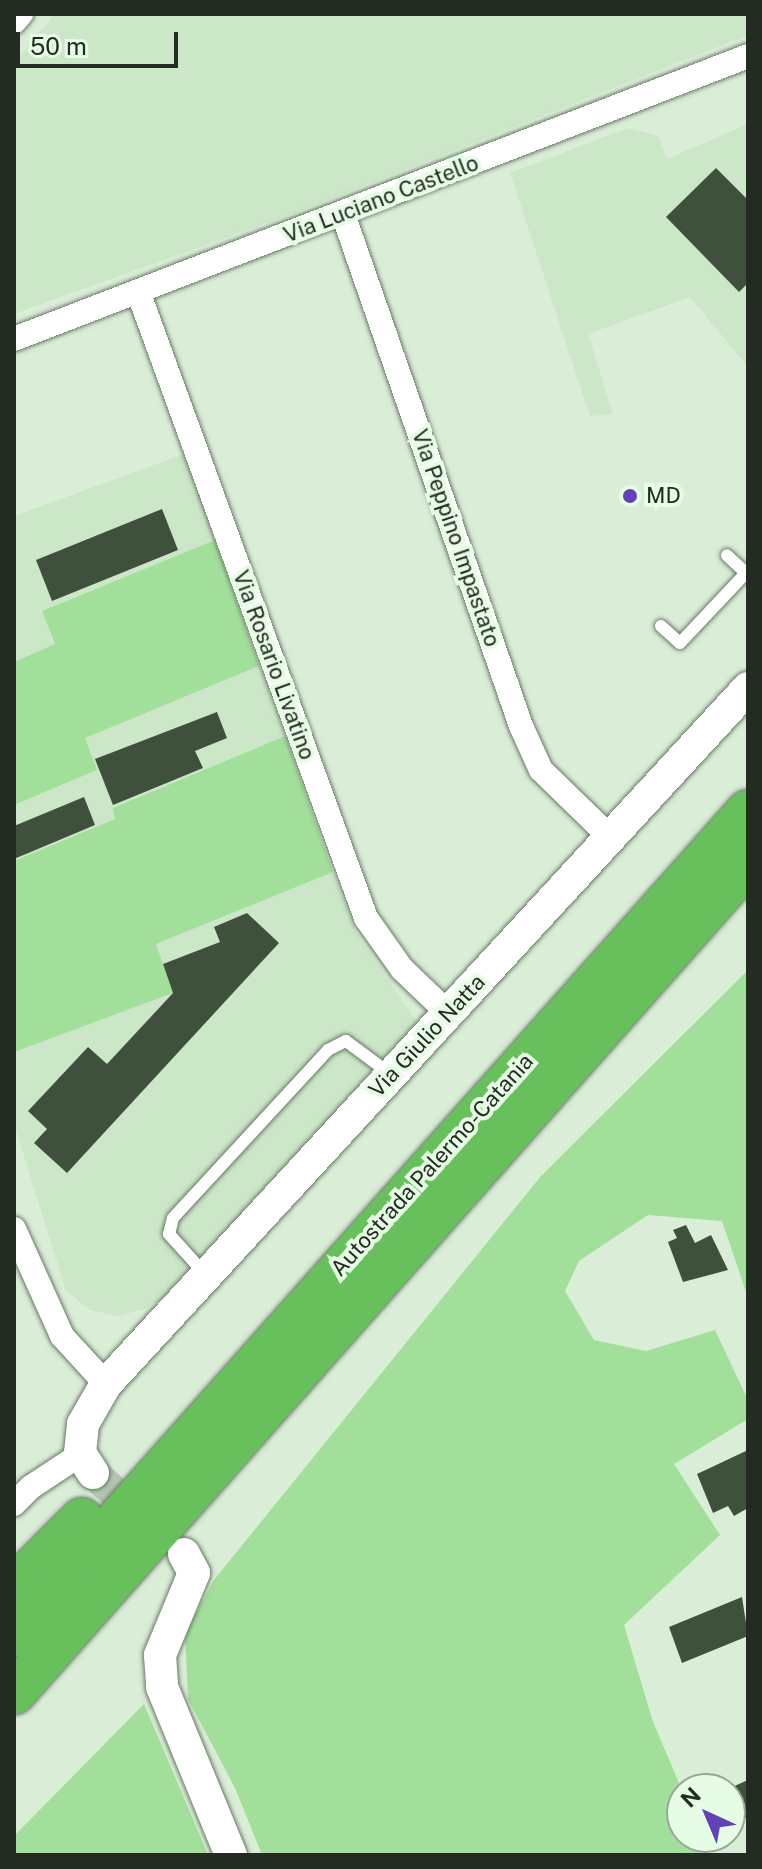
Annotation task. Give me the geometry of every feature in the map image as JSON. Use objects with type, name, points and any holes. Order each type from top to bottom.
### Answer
[{"type":"highway","name":"Autostrada Palermo-Catania","points":[[130,1531],[348,1258],[748,811]]},
{"type":"highway","name":"Autostrada Palermo-Catania","points":[[130,1531],[524,1114],[748,863]]},
{"type":"highway","points":[[14,1719],[524,1114]]},
{"type":"highway","points":[[14,1587],[225,1367],[348,1258]]},
{"type":"highway","points":[[14,1636],[130,1531]]},
{"type":"highway","points":[[14,1693],[130,1531]]},
{"type":"street","points":[[14,22],[21,14]]},
{"type":"street","name":"Via Luciano Castello","points":[[14,339],[139,294],[748,56]]},
{"type":"street","name":"Via Peppino Impastato","points":[[343,214],[521,726],[541,770],[610,837]]},
{"type":"street","name":"Via Rosario Livatino","points":[[139,294],[366,918],[402,969],[448,1013]]},
{"type":"street","name":"Via Giulio Natta","points":[[87,1464],[83,1424],[106,1384],[748,688]]},
{"type":"street","points":[[14,1229],[62,1336],[106,1384]]},
{"type":"street","points":[[14,1504],[31,1487],[87,1464]]},
{"type":"street","points":[[184,1554],[194,1573],[160,1655],[162,1687],[231,1855]]},
{"type":"lane","points":[[661,626],[680,643],[747,574],[727,555]]},
{"type":"lane","points":[[207,1275],[169,1234],[173,1218],[193,1195],[328,1050],[346,1041],[391,1075]]},
{"type":"shaded area","points":[[55,14],[748,14],[748,35],[302,210],[14,314],[14,63]]},
{"type":"shaded area","points":[[748,124],[748,367],[690,297],[588,334],[613,414],[590,416],[510,173],[628,128],[658,136],[667,159]]},
{"type":"shaded area","points":[[184,454],[215,540],[42,611],[55,644],[14,662],[14,516]]},
{"type":"shaded area","points":[[259,666],[285,736],[113,808],[116,819],[14,861],[14,805],[97,770],[85,738]]},
{"type":"shaded area","points":[[333,872],[355,931],[417,1022],[170,1293],[145,1309],[117,1316],[90,1310],[66,1291],[14,1124],[14,1052],[172,993],[156,944]]},
{"type":"green space","points":[[215,540],[259,666],[85,738],[97,770],[14,805],[14,662],[55,644],[42,611]]},
{"type":"green space","points":[[285,736],[333,872],[156,944],[173,993],[14,1052],[14,861],[115,819],[113,808]]},
{"type":"green space","points":[[748,970],[748,1298],[722,1221],[648,1215],[579,1261],[565,1291],[594,1340],[646,1351],[715,1330],[748,1400],[748,1419],[674,1464],[720,1535],[624,1625],[653,1722],[675,1773],[666,1773],[666,1853],[710,1855],[262,1855],[235,1788],[188,1699],[185,1633],[214,1580],[541,1176]]},
{"type":"green space","points":[[144,1704],[208,1855],[14,1855],[14,1836]]},
{"type":"building","points":[[716,168],[748,200],[748,283],[739,292],[666,217]]},
{"type":"building","points":[[162,509],[178,550],[52,601],[36,560]]},
{"type":"building","points":[[217,712],[227,738],[195,751],[203,768],[113,805],[95,759]]},
{"type":"building","points":[[84,797],[95,825],[14,859],[14,826]]},
{"type":"building","points":[[247,913],[279,943],[67,1173],[34,1143],[47,1129],[28,1111],[88,1047],[107,1064],[173,993],[163,964],[220,942],[214,927]]},
{"type":"building","points":[[686,1225],[695,1243],[711,1235],[728,1270],[683,1282],[668,1242],[677,1238],[673,1230]]},
{"type":"building","points":[[748,1450],[748,1508],[734,1516],[728,1506],[713,1513],[697,1474]]},
{"type":"building","points":[[742,1597],[748,1636],[682,1663],[669,1627]]},
{"type":"building","points":[[748,1780],[748,1823],[746,1818]]},
{"type":"tunnel","points":[[93,1473],[147,1521]]},
{"type":"place","name":"MD","points":[[630,496]]}]
